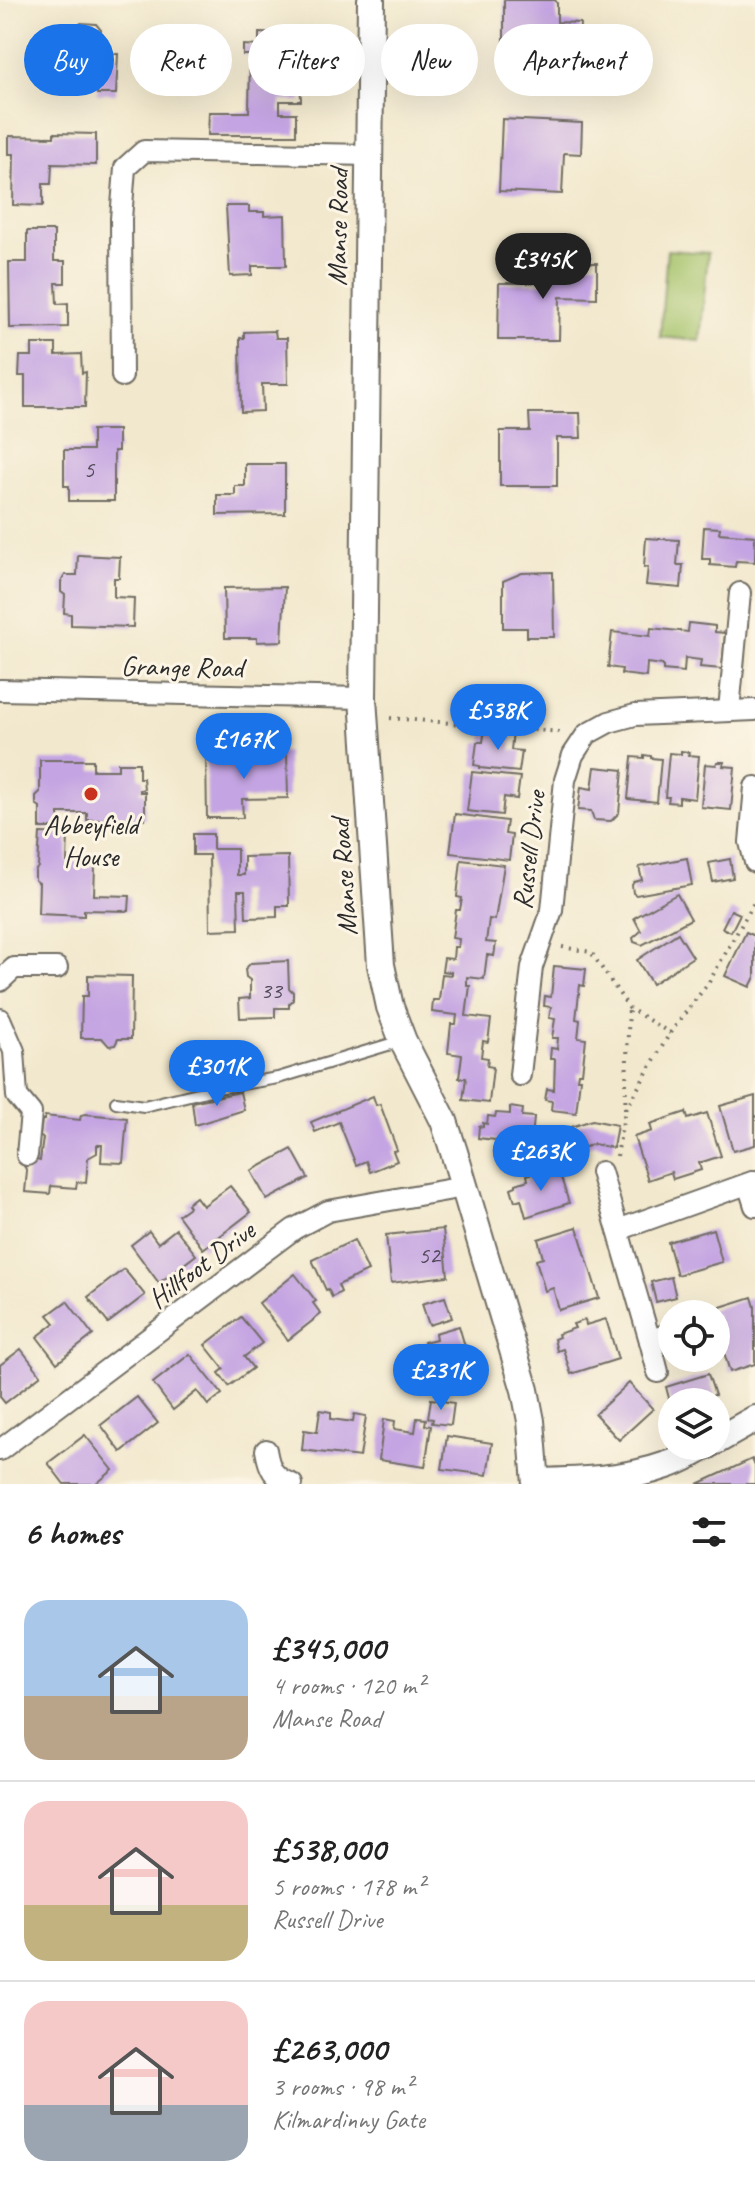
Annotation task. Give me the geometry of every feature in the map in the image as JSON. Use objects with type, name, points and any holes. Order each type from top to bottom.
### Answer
[{"type":"street","name":"Manse Road","points":[[371,0],[364,707],[381,965],[390,1007],[403,1041],[444,1121],[525,1390],[536,1483]]},
{"type":"street","points":[[122,376],[121,219],[125,168],[144,151],[371,155]]},
{"type":"street","points":[[729,710],[740,593]]},
{"type":"street","name":"Grange Road","points":[[0,690],[364,707]]},
{"type":"street","points":[[587,734],[609,722],[635,715],[755,710]]},
{"type":"street","name":"Russell Drive","points":[[520,1075],[532,967],[552,910],[565,780],[573,755],[587,734]]},
{"type":"street","points":[[755,787],[750,842],[755,862]]},
{"type":"street","points":[[0,981],[14,968],[57,968]]},
{"type":"street","points":[[0,1019],[14,1051],[17,1096],[31,1113],[27,1155]]},
{"type":"street","points":[[601,1172],[658,1372]]},
{"type":"street","points":[[618,1230],[751,1182],[755,1206]]},
{"type":"street","name":"Hillfoot Drive","points":[[0,1450],[294,1229],[328,1211],[464,1187]]},
{"type":"street","points":[[650,1341],[658,1338]]},
{"type":"street","points":[[730,1433],[755,1419]]},
{"type":"street","points":[[266,1450],[269,1467],[276,1477],[292,1484]]},
{"type":"street","points":[[536,1483],[632,1475],[679,1460]]},
{"type":"lane","points":[[116,1102],[144,1106],[223,1087],[278,1078],[403,1041]]},
{"type":"path","points":[[364,707],[587,734]]},
{"type":"path","points":[[625,1110],[670,1033],[709,982],[755,901]]},
{"type":"path","points":[[546,929],[562,948],[591,952],[629,1008],[670,1033]]},
{"type":"path","points":[[601,1172],[615,1163],[625,1110],[629,1008]]},
{"type":"green space","points":[[667,250],[708,253],[700,341],[660,337]]},
{"type":"building","points":[[504,0],[555,0],[557,22],[580,23],[580,24],[504,24]]},
{"type":"building","points":[[243,45],[248,45],[248,55],[243,55]]},
{"type":"building","points":[[114,54],[118,54],[116,94]]},
{"type":"building","points":[[249,96],[301,96],[301,101],[280,101],[280,113],[296,113],[296,135],[208,135],[209,112],[249,112]]},
{"type":"building","points":[[502,119],[582,123],[581,154],[564,153],[562,194],[499,191]]},
{"type":"building","points":[[54,133],[96,134],[96,165],[52,164],[51,184],[43,184],[43,206],[13,205],[14,154],[9,154],[9,136],[54,137]]},
{"type":"building","points":[[226,206],[249,206],[249,212],[264,212],[264,216],[285,215],[286,266],[252,266],[252,275],[230,276]]},
{"type":"building","points":[[27,231],[54,231],[54,261],[65,261],[65,283],[56,283],[57,304],[68,303],[68,327],[10,328],[9,262],[27,262]]},
{"type":"building","points":[[543,263],[597,263],[597,298],[560,297],[559,340],[498,340],[499,283],[543,283]]},
{"type":"building","points":[[275,331],[276,338],[287,338],[288,384],[262,384],[263,411],[241,412],[240,338],[244,338],[244,332]]},
{"type":"building","points":[[32,344],[56,344],[56,355],[81,354],[82,373],[86,372],[85,407],[25,407],[25,376],[19,376],[20,356],[32,356]]},
{"type":"building","points":[[529,413],[580,413],[581,438],[557,438],[557,486],[500,486],[500,431],[530,431]]},
{"type":"building","points":[[92,430],[118,430],[118,451],[114,451],[114,501],[69,501],[69,486],[64,486],[64,450],[92,450]]},
{"type":"building","points":[[245,464],[285,464],[285,514],[217,515],[217,495],[235,495],[235,486],[245,486]]},
{"type":"building","points":[[704,527],[720,528],[719,533],[755,536],[755,562],[736,561],[735,567],[710,565],[710,559],[702,559]]},
{"type":"building","points":[[646,538],[679,540],[677,565],[683,565],[681,588],[646,585]]},
{"type":"building","points":[[78,555],[120,557],[119,578],[114,578],[114,597],[134,598],[133,627],[71,625],[71,614],[64,613],[65,595],[61,592],[61,582],[65,575],[77,575]]},
{"type":"building","points":[[553,572],[554,637],[527,637],[527,628],[503,628],[503,581],[522,573]]},
{"type":"building","points":[[285,587],[282,641],[225,638],[224,588]]},
{"type":"building","points":[[689,623],[715,626],[715,632],[725,633],[722,669],[700,667],[701,660],[685,658],[684,672],[663,670],[663,665],[647,663],[646,677],[621,674],[622,669],[608,667],[612,632],[650,636],[651,628],[688,632]]},
{"type":"building","points":[[485,728],[513,731],[511,750],[522,751],[519,772],[474,765],[477,742],[483,742]]},
{"type":"building","points":[[681,751],[699,756],[695,799],[679,797],[679,803],[668,802],[669,797],[665,797],[669,753],[681,754]]},
{"type":"building","points":[[287,752],[288,798],[242,799],[243,818],[207,818],[206,753]]},
{"type":"building","points":[[644,755],[661,759],[657,802],[628,799],[632,757],[644,758]]},
{"type":"building","name":"Abbeyfield House","points":[[40,760],[93,760],[93,770],[118,770],[118,763],[139,763],[139,778],[143,778],[144,789],[140,792],[145,792],[145,819],[87,820],[87,813],[59,813],[59,828],[40,828],[40,807],[36,804],[36,796],[40,792]]},
{"type":"building","points":[[717,762],[735,767],[731,810],[701,807],[705,764],[716,765]]},
{"type":"building","points":[[595,767],[623,770],[619,813],[611,821],[594,820],[591,811],[578,810],[581,787],[592,789]]},
{"type":"building","points":[[472,772],[520,777],[517,799],[504,797],[502,815],[467,811]]},
{"type":"building","points":[[455,814],[507,821],[505,834],[512,835],[509,860],[450,853]]},
{"type":"building","points":[[40,833],[68,834],[67,862],[95,866],[94,895],[130,896],[129,911],[84,910],[84,916],[38,914],[39,883],[35,880],[35,871],[38,867]]},
{"type":"building","points":[[193,834],[213,834],[213,849],[237,849],[237,875],[244,875],[244,857],[288,856],[289,906],[277,906],[277,917],[246,918],[245,891],[238,891],[239,929],[210,930],[209,855],[193,855]]},
{"type":"building","points":[[687,858],[692,885],[633,893],[634,882],[642,880],[639,867]]},
{"type":"building","points":[[730,859],[733,878],[713,882],[709,863]]},
{"type":"building","points":[[461,860],[504,865],[495,920],[489,919],[486,942],[496,943],[494,956],[487,955],[484,979],[467,977],[467,986],[470,986],[466,1016],[491,1019],[488,1042],[483,1041],[481,1057],[488,1058],[487,1066],[493,1067],[489,1103],[463,1100],[466,1078],[459,1078],[462,1055],[448,1053],[451,1024],[456,1024],[457,1015],[432,1012],[433,1000],[439,1000],[442,974],[451,975],[451,972],[442,971],[444,958],[453,959],[454,947],[458,947],[459,939],[452,938],[456,910],[460,910],[462,898],[457,897]]},
{"type":"building","points":[[677,894],[691,919],[642,945],[634,942],[633,938],[641,931],[634,918]]},
{"type":"building","points":[[731,910],[740,914],[731,932],[722,928]]},
{"type":"building","points":[[746,932],[755,936],[755,977],[750,987],[725,976]]},
{"type":"building","points":[[678,933],[693,957],[652,984],[637,960]]},
{"type":"building","points":[[288,961],[289,988],[293,992],[289,1008],[275,1008],[275,1017],[240,1018],[239,999],[250,998],[250,980],[246,977],[245,969],[251,963]]},
{"type":"building","points":[[554,966],[586,969],[584,986],[580,985],[576,1019],[580,1020],[578,1038],[586,1039],[582,1073],[578,1073],[577,1079],[580,1079],[576,1113],[551,1110],[552,1101],[545,1100],[547,1089],[554,1090],[555,1059],[550,1059],[551,1048],[557,1049],[558,1038],[552,1038],[555,1019],[549,1018],[551,1007],[544,1006],[545,996],[551,997]]},
{"type":"building","points":[[88,975],[132,976],[131,1039],[118,1039],[115,1045],[109,1046],[102,1038],[81,1038],[82,996],[88,996]]},
{"type":"building","points":[[240,1092],[244,1110],[195,1125],[192,1102]]},
{"type":"building","points":[[373,1096],[376,1105],[380,1104],[397,1150],[393,1151],[397,1161],[370,1172],[366,1161],[356,1165],[339,1122],[315,1132],[311,1122]]},
{"type":"building","points":[[755,1096],[755,1145],[733,1151],[720,1106]]},
{"type":"building","points":[[510,1107],[523,1109],[522,1116],[534,1117],[531,1150],[514,1148],[514,1142],[478,1138],[479,1126],[487,1124],[488,1116],[510,1114]]},
{"type":"building","points":[[686,1112],[688,1119],[707,1113],[721,1156],[699,1163],[701,1170],[673,1179],[671,1172],[648,1180],[634,1137],[652,1131],[650,1124]]},
{"type":"building","points":[[81,1115],[127,1118],[123,1163],[101,1162],[102,1145],[97,1145],[97,1153],[88,1158],[86,1183],[77,1182],[76,1188],[51,1186],[50,1194],[25,1192],[27,1171],[24,1166],[26,1160],[40,1161],[43,1138],[40,1137],[45,1116],[80,1120]]},
{"type":"building","points":[[592,1120],[617,1125],[613,1148],[594,1144],[555,1157],[548,1135]]},
{"type":"building","points":[[292,1149],[308,1178],[267,1200],[251,1171]]},
{"type":"building","points":[[559,1171],[569,1203],[526,1217],[521,1199],[515,1201],[511,1188],[528,1180],[527,1175],[537,1172],[539,1177]]},
{"type":"building","points":[[230,1186],[251,1212],[203,1249],[178,1215],[196,1197],[203,1206]]},
{"type":"building","points":[[577,1227],[599,1298],[559,1310],[553,1288],[545,1291],[536,1260],[543,1258],[538,1239]]},
{"type":"building","points":[[176,1229],[196,1255],[159,1283],[131,1245],[149,1231],[158,1243]]},
{"type":"building","points":[[443,1229],[448,1276],[391,1283],[386,1235]]},
{"type":"building","points":[[713,1229],[722,1262],[677,1275],[668,1242]]},
{"type":"building","points":[[354,1240],[368,1271],[338,1285],[341,1292],[332,1297],[312,1260]]},
{"type":"building","points":[[124,1269],[145,1295],[108,1323],[88,1297]]},
{"type":"building","points":[[295,1274],[316,1301],[313,1303],[321,1314],[288,1340],[259,1303]]},
{"type":"building","points":[[671,1277],[676,1297],[656,1302],[651,1282]]},
{"type":"building","points":[[445,1297],[452,1318],[429,1325],[422,1304]]},
{"type":"building","points":[[752,1297],[755,1307],[755,1364],[730,1372],[730,1304]]},
{"type":"building","points":[[67,1301],[93,1335],[57,1363],[37,1337],[55,1323],[48,1315]]},
{"type":"building","points":[[241,1317],[262,1343],[244,1357],[253,1368],[229,1386],[219,1373],[224,1369],[205,1345]]},
{"type":"building","points":[[606,1319],[618,1359],[571,1374],[563,1349],[557,1351],[554,1339],[559,1337],[558,1334],[575,1328],[573,1324],[585,1320],[586,1325]]},
{"type":"building","points":[[459,1326],[466,1350],[429,1361],[424,1342],[436,1339],[435,1333]]},
{"type":"building","points":[[21,1349],[41,1375],[5,1403],[0,1397],[0,1365]]},
{"type":"building","points":[[190,1354],[222,1394],[208,1405],[197,1391],[173,1410],[153,1383]]},
{"type":"building","points":[[708,1374],[713,1388],[666,1388]]},
{"type":"building","points":[[629,1383],[653,1409],[619,1440],[595,1414]]},
{"type":"building","points":[[137,1397],[158,1423],[121,1452],[101,1425]]},
{"type":"building","points":[[431,1399],[454,1403],[451,1425],[432,1423],[433,1419],[428,1418]]},
{"type":"building","points":[[320,1410],[331,1412],[331,1419],[353,1422],[354,1414],[366,1416],[360,1457],[302,1450],[304,1430],[317,1432]]},
{"type":"building","points":[[417,1418],[426,1419],[425,1425],[431,1426],[425,1467],[379,1460],[384,1419],[395,1421],[394,1429],[415,1432]]},
{"type":"building","points":[[85,1435],[113,1470],[96,1484],[64,1484],[48,1463]]},
{"type":"building","points":[[447,1436],[492,1443],[487,1475],[442,1469]]},
{"type":"building","points":[[752,1459],[755,1484],[698,1484]]},
{"type":"place","name":"Abbeyfield House","points":[[91,794]]}]
